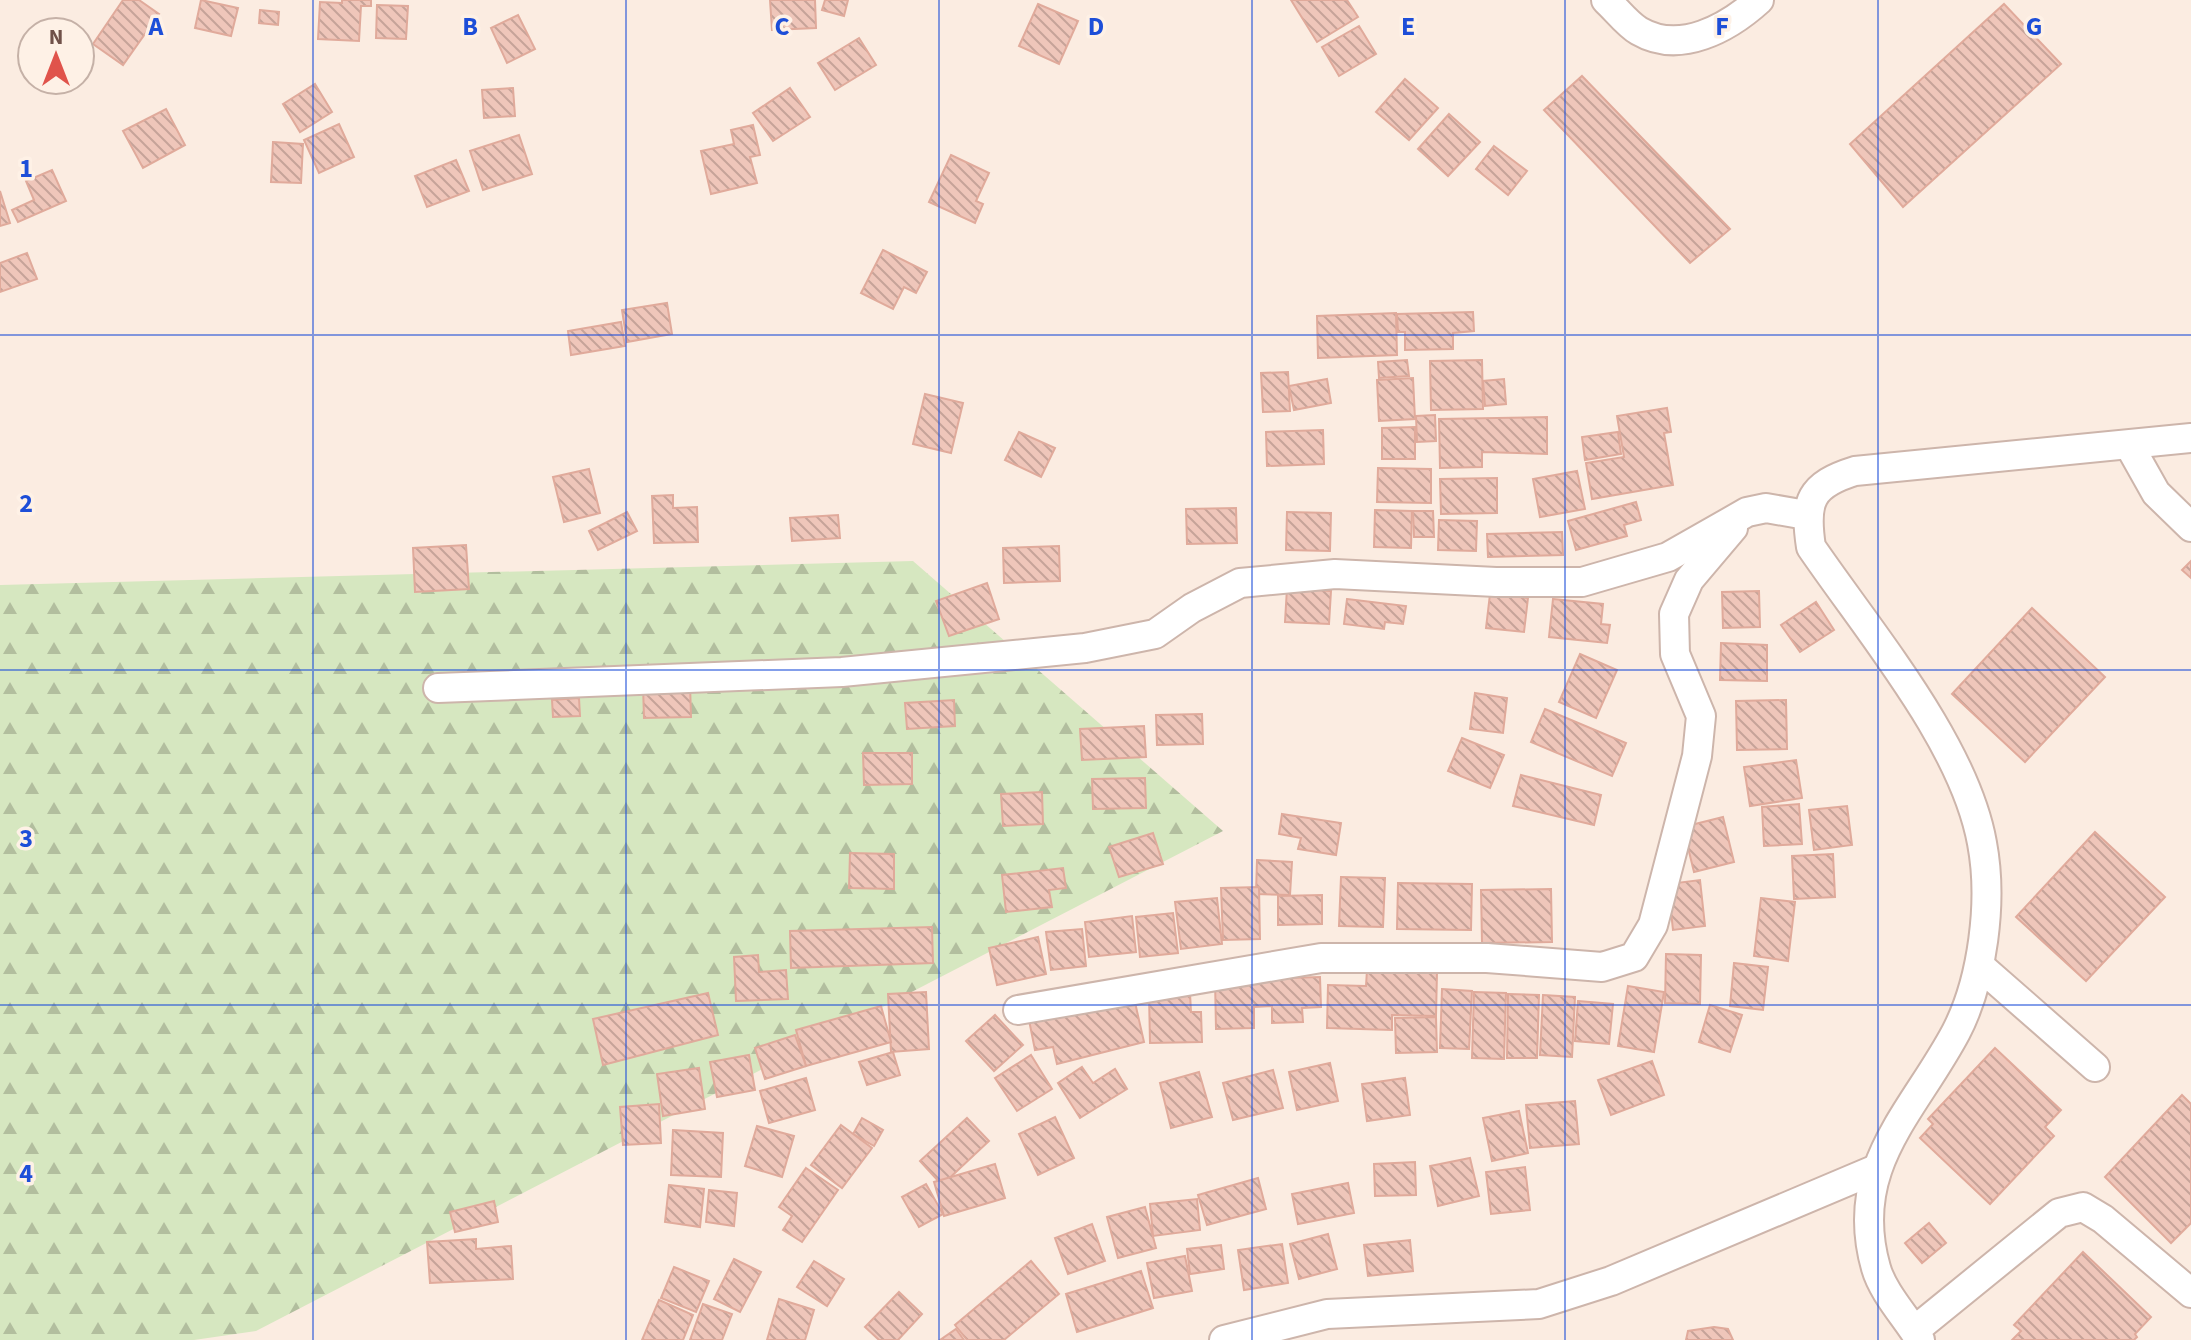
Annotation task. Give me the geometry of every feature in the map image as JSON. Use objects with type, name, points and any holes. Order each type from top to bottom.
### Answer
[{"type":"street","points":[[1606,0],[1638,30],[1669,41],[1697,39],[1745,12],[1759,0]]},
{"type":"street","points":[[2191,438],[1855,471],[1830,479],[1814,493],[1806,515],[1811,547],[1943,740],[1971,796],[1983,846],[1981,967],[1957,1031],[1900,1120],[1874,1170],[1867,1226],[1876,1272],[1918,1335],[2059,1213],[2083,1207],[2103,1219],[2191,1293]]},
{"type":"street","points":[[2129,445],[2156,493],[2191,527]]},
{"type":"street","points":[[438,688],[842,672],[1085,648],[1155,634],[1192,608],[1240,583],[1335,574],[1496,582],[1582,582],[1668,557],[1747,512],[1766,508],[1806,515]]},
{"type":"street","points":[[1018,1010],[1321,958],[1487,958],[1602,967],[1634,957],[1653,925],[1697,756],[1701,716],[1675,654],[1674,614],[1689,580],[1747,512]]},
{"type":"street","points":[[1981,967],[2095,1067]]},
{"type":"street","points":[[1224,1340],[1327,1314],[1539,1304],[1611,1281],[1874,1170]]},
{"type":"green space","points":[[913,561],[1223,831],[256,1331],[194,1340],[0,1340],[0,585]]},
{"type":"building","points":[[123,0],[139,0],[159,14],[123,65],[96,46],[96,40]]},
{"type":"building","points":[[201,0],[238,8],[231,36],[195,28]]},
{"type":"building","points":[[342,0],[371,0],[371,6],[361,6],[359,41],[318,39],[320,2],[342,3]]},
{"type":"building","points":[[770,0],[815,0],[816,28],[772,30]]},
{"type":"building","points":[[825,0],[848,0],[844,16],[822,10]]},
{"type":"building","points":[[1291,0],[1347,0],[1358,17],[1317,42]]},
{"type":"building","points":[[1038,4],[1078,21],[1059,64],[1019,46]]},
{"type":"building","points":[[2004,4],[2061,64],[1903,207],[1850,144]]},
{"type":"building","points":[[377,5],[408,6],[406,39],[376,38]]},
{"type":"building","points":[[260,10],[279,12],[278,25],[259,23]]},
{"type":"building","points":[[518,15],[535,49],[507,63],[491,28]]},
{"type":"building","points":[[1359,26],[1376,54],[1339,76],[1322,47]]},
{"type":"building","points":[[859,38],[876,65],[835,90],[818,63]]},
{"type":"building","points":[[1582,76],[1730,229],[1690,263],[1544,110]]},
{"type":"building","points":[[1405,79],[1438,108],[1409,140],[1376,112]]},
{"type":"building","points":[[315,84],[332,112],[300,132],[283,104]]},
{"type":"building","points":[[513,88],[515,116],[484,118],[482,90]]},
{"type":"building","points":[[790,88],[810,117],[773,141],[753,113]]},
{"type":"building","points":[[166,109],[185,145],[143,168],[123,131]]},
{"type":"building","points":[[1449,114],[1480,142],[1448,176],[1418,149]]},
{"type":"building","points":[[339,124],[354,157],[319,173],[304,140]]},
{"type":"building","points":[[753,125],[760,155],[750,157],[757,183],[711,194],[701,151],[734,144],[731,130]]},
{"type":"building","points":[[519,135],[532,174],[483,190],[470,151]]},
{"type":"building","points":[[273,142],[303,144],[301,183],[271,182]]},
{"type":"building","points":[[1494,146],[1527,171],[1508,195],[1476,169]]},
{"type":"building","points":[[951,155],[989,173],[976,201],[983,204],[975,223],[929,202]]},
{"type":"building","points":[[456,160],[469,191],[427,207],[415,176]]},
{"type":"building","points":[[52,170],[66,201],[18,222],[12,210],[34,200],[26,181]]},
{"type":"building","points":[[0,191],[10,223],[0,226]]},
{"type":"building","points":[[883,250],[927,272],[916,293],[904,287],[893,309],[861,293]]},
{"type":"building","points":[[27,253],[37,279],[0,292],[0,263]]},
{"type":"building","points":[[667,303],[672,334],[627,342],[622,310]]},
{"type":"building","points":[[1473,312],[1474,331],[1453,333],[1453,349],[1405,350],[1405,332],[1398,332],[1397,314]]},
{"type":"building","points":[[1396,313],[1397,355],[1318,358],[1317,316]]},
{"type":"building","points":[[621,322],[625,346],[571,355],[568,331]]},
{"type":"building","points":[[1407,360],[1409,376],[1379,378],[1378,362]]},
{"type":"building","points":[[1482,360],[1483,409],[1431,410],[1430,361]]},
{"type":"building","points":[[1288,372],[1290,411],[1263,412],[1261,373]]},
{"type":"building","points":[[1413,378],[1415,419],[1379,421],[1377,380]]},
{"type":"building","points":[[1327,379],[1331,403],[1294,410],[1289,386]]},
{"type":"building","points":[[1504,379],[1506,404],[1485,406],[1483,381]]},
{"type":"building","points":[[925,394],[963,403],[951,453],[913,444]]},
{"type":"building","points":[[1667,408],[1671,432],[1664,433],[1673,485],[1592,499],[1586,463],[1624,457],[1617,416]]},
{"type":"building","points":[[1435,415],[1436,441],[1417,442],[1416,416]]},
{"type":"building","points":[[1547,417],[1547,454],[1482,452],[1482,467],[1440,468],[1439,419]]},
{"type":"building","points":[[1415,427],[1415,459],[1382,459],[1382,428]]},
{"type":"building","points":[[1323,430],[1324,464],[1267,466],[1266,432]]},
{"type":"building","points":[[1019,432],[1055,448],[1041,477],[1005,460]]},
{"type":"building","points":[[1618,432],[1621,454],[1585,460],[1582,437]]},
{"type":"building","points":[[1378,468],[1431,469],[1431,503],[1377,502]]},
{"type":"building","points":[[589,469],[600,513],[564,522],[553,477]]},
{"type":"building","points":[[1577,471],[1585,509],[1540,517],[1533,479]]},
{"type":"building","points":[[1497,478],[1497,513],[1441,514],[1440,479]]},
{"type":"building","points":[[673,495],[673,508],[697,507],[698,542],[654,543],[652,496]]},
{"type":"building","points":[[1636,502],[1641,520],[1624,525],[1627,536],[1576,550],[1568,521]]},
{"type":"building","points":[[1236,508],[1237,543],[1187,544],[1186,509]]},
{"type":"building","points":[[1375,510],[1412,511],[1411,548],[1374,547]]},
{"type":"building","points":[[1413,511],[1433,511],[1434,537],[1414,537]]},
{"type":"building","points":[[627,512],[637,531],[598,550],[589,531]]},
{"type":"building","points":[[1287,512],[1331,513],[1330,551],[1286,550]]},
{"type":"building","points":[[838,515],[840,538],[792,541],[790,518]]},
{"type":"building","points":[[1439,520],[1477,521],[1476,551],[1438,550]]},
{"type":"building","points":[[1562,532],[1563,555],[1488,557],[1487,534]]},
{"type":"building","points":[[466,545],[469,589],[415,592],[413,548]]},
{"type":"building","points":[[1059,546],[1060,581],[1004,583],[1003,548]]},
{"type":"building","points":[[2191,561],[2191,578],[2182,570]]},
{"type":"building","points":[[987,583],[999,619],[949,636],[936,601]]},
{"type":"building","points":[[1287,588],[1331,591],[1329,624],[1285,622]]},
{"type":"building","points":[[1759,591],[1760,627],[1723,628],[1722,592]]},
{"type":"building","points":[[1490,594],[1528,598],[1524,632],[1486,628]]},
{"type":"building","points":[[1347,599],[1406,606],[1403,624],[1385,622],[1384,629],[1344,624]]},
{"type":"building","points":[[1553,599],[1603,604],[1601,624],[1610,625],[1607,643],[1549,637]]},
{"type":"building","points":[[1816,602],[1834,630],[1800,652],[1781,625]]},
{"type":"building","points":[[2032,608],[2105,677],[2025,762],[1952,694]]},
{"type":"building","points":[[1721,643],[1767,645],[1767,681],[1720,680]]},
{"type":"building","points":[[1580,654],[1617,670],[1596,718],[1559,702]]},
{"type":"building","points":[[690,683],[691,717],[644,718],[643,685]]},
{"type":"building","points":[[1475,693],[1507,698],[1503,733],[1470,729]]},
{"type":"building","points":[[579,698],[580,716],[553,717],[552,700]]},
{"type":"building","points":[[954,700],[955,726],[907,729],[905,703]]},
{"type":"building","points":[[1786,700],[1787,749],[1737,750],[1736,701]]},
{"type":"building","points":[[1545,709],[1626,743],[1612,776],[1531,742]]},
{"type":"building","points":[[1202,714],[1203,744],[1157,745],[1156,715]]},
{"type":"building","points":[[1144,726],[1146,757],[1082,760],[1080,729]]},
{"type":"building","points":[[1462,738],[1504,755],[1490,788],[1448,771]]},
{"type":"building","points":[[863,753],[912,753],[912,784],[864,785]]},
{"type":"building","points":[[1796,760],[1802,798],[1750,806],[1744,767]]},
{"type":"building","points":[[1521,775],[1601,795],[1594,825],[1513,806]]},
{"type":"building","points":[[1145,778],[1146,808],[1093,809],[1092,779]]},
{"type":"building","points":[[1042,792],[1043,824],[1003,826],[1001,794]]},
{"type":"building","points":[[1799,804],[1802,844],[1764,846],[1762,807]]},
{"type":"building","points":[[1847,806],[1852,845],[1814,850],[1809,810]]},
{"type":"building","points":[[1282,814],[1341,823],[1336,855],[1298,849],[1301,838],[1279,834]]},
{"type":"building","points":[[1723,817],[1734,862],[1694,872],[1683,827]]},
{"type":"building","points":[[2095,832],[2165,897],[2086,981],[2016,917]]},
{"type":"building","points":[[1153,833],[1163,864],[1119,877],[1109,847]]},
{"type":"building","points":[[850,853],[894,854],[894,889],[849,888]]},
{"type":"building","points":[[1833,854],[1835,897],[1794,899],[1792,856]]},
{"type":"building","points":[[1257,860],[1292,862],[1290,895],[1256,894]]},
{"type":"building","points":[[1063,868],[1066,888],[1049,890],[1052,907],[1006,912],[1002,875]]},
{"type":"building","points":[[1341,877],[1385,878],[1383,927],[1339,926]]},
{"type":"building","points":[[1700,880],[1705,926],[1673,930],[1668,884]]},
{"type":"building","points":[[1398,883],[1472,884],[1471,930],[1397,929]]},
{"type":"building","points":[[1259,887],[1260,939],[1223,940],[1221,888]]},
{"type":"building","points":[[1551,889],[1552,942],[1482,943],[1481,890]]},
{"type":"building","points":[[1322,895],[1322,924],[1278,925],[1278,896]]},
{"type":"building","points":[[1217,898],[1222,944],[1181,949],[1175,902]]},
{"type":"building","points":[[1761,898],[1795,902],[1788,961],[1754,956]]},
{"type":"building","points":[[1173,913],[1178,953],[1140,957],[1136,917]]},
{"type":"building","points":[[1132,916],[1136,952],[1089,957],[1085,922]]},
{"type":"building","points":[[932,927],[933,963],[791,968],[790,931]]},
{"type":"building","points":[[1082,929],[1086,966],[1051,970],[1046,932]]},
{"type":"building","points":[[1038,937],[1046,974],[997,985],[989,948]]},
{"type":"building","points":[[1666,954],[1701,955],[1700,1004],[1665,1003]]},
{"type":"building","points":[[758,955],[759,972],[786,970],[788,999],[736,1001],[734,957]]},
{"type":"building","points":[[1734,963],[1768,967],[1763,1010],[1730,1006]]},
{"type":"building","points":[[1367,970],[1437,972],[1436,1016],[1392,1015],[1392,1030],[1327,1028],[1328,985],[1366,986]]},
{"type":"building","points":[[1320,977],[1321,1007],[1302,1008],[1303,1022],[1272,1023],[1272,1006],[1254,1007],[1254,1028],[1216,1029],[1215,980]]},
{"type":"building","points":[[1628,986],[1664,992],[1654,1052],[1618,1046]]},
{"type":"building","points":[[1442,989],[1472,991],[1469,1049],[1440,1048]]},
{"type":"building","points":[[926,992],[929,1049],[891,1052],[888,994]]},
{"type":"building","points":[[1474,992],[1506,993],[1504,1059],[1472,1058]]},
{"type":"building","points":[[708,993],[718,1035],[603,1065],[593,1019]]},
{"type":"building","points":[[1190,993],[1191,1012],[1201,1012],[1202,1042],[1150,1043],[1149,994]]},
{"type":"building","points":[[1508,994],[1539,995],[1537,1058],[1507,1058]]},
{"type":"building","points":[[1543,995],[1575,997],[1572,1057],[1540,1055]]},
{"type":"building","points":[[1134,998],[1144,1042],[1057,1064],[1053,1047],[1035,1050],[1029,1020]]},
{"type":"building","points":[[1578,1001],[1613,1004],[1609,1044],[1575,1041]]},
{"type":"building","points":[[1710,1005],[1742,1015],[1730,1052],[1699,1042]]},
{"type":"building","points":[[881,1006],[891,1042],[806,1066],[796,1030]]},
{"type":"building","points":[[995,1015],[1023,1045],[994,1071],[966,1041]]},
{"type":"building","points":[[1436,1017],[1437,1052],[1396,1053],[1395,1018]]},
{"type":"building","points":[[795,1035],[806,1066],[765,1079],[755,1048]]},
{"type":"building","points":[[1995,1048],[2061,1110],[2045,1127],[2054,1136],[1990,1204],[1920,1138],[1933,1124],[1928,1119]]},
{"type":"building","points":[[893,1052],[900,1075],[867,1085],[859,1062]]},
{"type":"building","points":[[749,1055],[755,1090],[717,1097],[710,1062]]},
{"type":"building","points":[[1031,1055],[1052,1089],[1017,1111],[995,1078]]},
{"type":"building","points":[[1652,1061],[1664,1095],[1611,1115],[1598,1080]]},
{"type":"building","points":[[1330,1063],[1338,1101],[1297,1110],[1289,1072]]},
{"type":"building","points":[[1082,1067],[1093,1083],[1115,1069],[1127,1089],[1080,1118],[1058,1083]]},
{"type":"building","points":[[699,1068],[705,1109],[663,1116],[657,1074]]},
{"type":"building","points":[[1273,1070],[1283,1108],[1233,1120],[1223,1083]]},
{"type":"building","points":[[1199,1072],[1212,1117],[1171,1128],[1160,1083]]},
{"type":"building","points":[[806,1078],[815,1110],[769,1123],[760,1091]]},
{"type":"building","points":[[1405,1078],[1410,1115],[1367,1121],[1362,1084]]},
{"type":"building","points":[[2182,1095],[2191,1104],[2191,1223],[2171,1243],[2105,1177]]},
{"type":"building","points":[[1575,1101],[1579,1144],[1530,1148],[1526,1105]]},
{"type":"building","points":[[659,1104],[661,1143],[623,1145],[620,1107]]},
{"type":"building","points":[[1519,1111],[1528,1153],[1492,1161],[1483,1118]]},
{"type":"building","points":[[1055,1117],[1074,1158],[1038,1175],[1019,1134]]},
{"type":"building","points":[[862,1118],[883,1130],[874,1146],[853,1134]]},
{"type":"building","points":[[967,1118],[989,1141],[942,1185],[920,1161]]},
{"type":"building","points":[[841,1125],[872,1148],[842,1188],[811,1165]]},
{"type":"building","points":[[757,1126],[794,1136],[782,1177],[745,1166]]},
{"type":"building","points":[[673,1130],[723,1133],[721,1177],[671,1175]]},
{"type":"building","points":[[1470,1158],[1479,1196],[1438,1206],[1430,1166]]},
{"type":"building","points":[[1415,1162],[1416,1195],[1375,1196],[1374,1164]]},
{"type":"building","points":[[995,1164],[1005,1198],[944,1216],[934,1182]]},
{"type":"building","points":[[1525,1167],[1530,1210],[1491,1214],[1486,1172]]},
{"type":"building","points":[[806,1168],[838,1190],[802,1242],[783,1230],[792,1216],[779,1207]]},
{"type":"building","points":[[1258,1178],[1266,1209],[1207,1225],[1198,1195]]},
{"type":"building","points":[[1348,1183],[1354,1213],[1298,1224],[1292,1194]]},
{"type":"building","points":[[926,1184],[943,1214],[919,1227],[902,1197]]},
{"type":"building","points":[[669,1185],[704,1189],[700,1227],[665,1222]]},
{"type":"building","points":[[709,1190],[737,1193],[734,1226],[706,1222]]},
{"type":"building","points":[[1197,1199],[1200,1230],[1153,1236],[1150,1204]]},
{"type":"building","points":[[494,1201],[498,1222],[455,1232],[450,1212]]},
{"type":"building","points":[[1145,1207],[1156,1248],[1118,1258],[1107,1217]]},
{"type":"building","points":[[1929,1223],[1946,1243],[1922,1263],[1905,1243]]},
{"type":"building","points":[[1092,1224],[1105,1261],[1068,1274],[1055,1238]]},
{"type":"building","points":[[1328,1234],[1337,1269],[1299,1279],[1290,1244]]},
{"type":"building","points":[[476,1239],[476,1249],[511,1246],[513,1279],[430,1283],[427,1242]]},
{"type":"building","points":[[1410,1240],[1413,1271],[1368,1276],[1364,1245]]},
{"type":"building","points":[[1282,1244],[1288,1283],[1244,1290],[1238,1250]]},
{"type":"building","points":[[1221,1245],[1224,1269],[1190,1274],[1187,1249]]},
{"type":"building","points":[[2083,1252],[2151,1317],[2135,1334],[2137,1337],[2134,1340],[2012,1340],[2021,1331],[2014,1325]]},
{"type":"building","points":[[1185,1256],[1192,1291],[1154,1298],[1147,1263]]},
{"type":"building","points":[[734,1259],[761,1272],[740,1312],[714,1299]]},
{"type":"building","points":[[814,1261],[844,1279],[827,1306],[797,1287]]},
{"type":"building","points":[[1031,1261],[1059,1294],[1004,1340],[967,1340],[955,1325]]},
{"type":"building","points":[[674,1267],[709,1281],[696,1312],[661,1298]]},
{"type":"building","points":[[1141,1271],[1153,1308],[1077,1332],[1066,1294]]},
{"type":"building","points":[[899,1292],[922,1314],[898,1340],[879,1340],[865,1327]]},
{"type":"building","points":[[779,1299],[814,1310],[805,1340],[767,1340]]},
{"type":"building","points":[[659,1300],[693,1315],[683,1340],[642,1340]]},
{"type":"building","points":[[703,1304],[732,1314],[722,1340],[690,1340]]},
{"type":"building","points":[[1714,1327],[1728,1329],[1733,1340],[1686,1340],[1688,1331]]},
{"type":"building","points":[[956,1329],[964,1340],[940,1340]]}]
